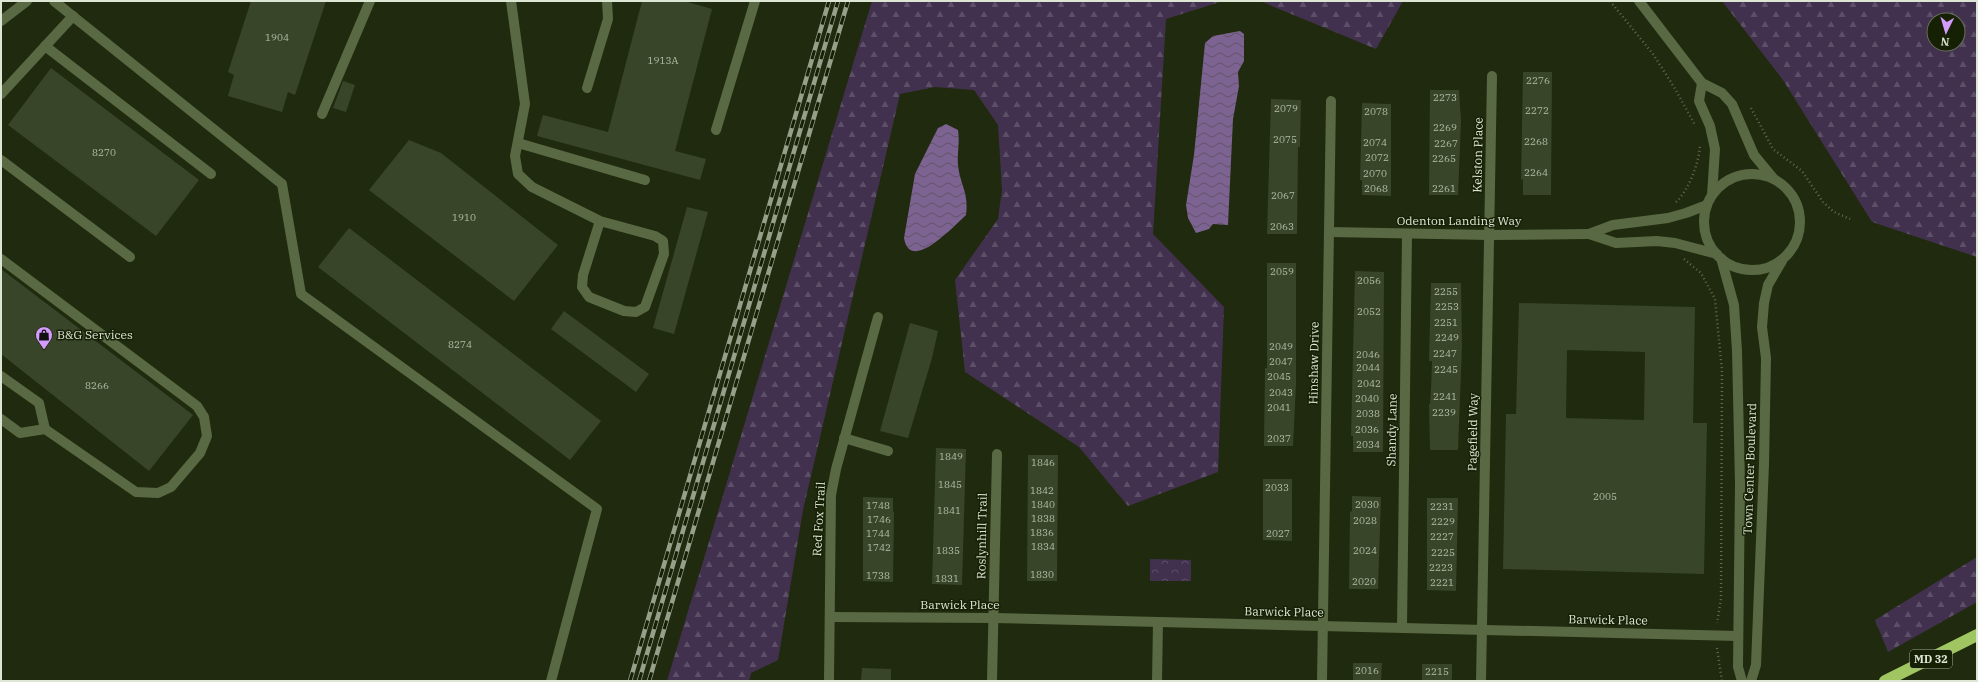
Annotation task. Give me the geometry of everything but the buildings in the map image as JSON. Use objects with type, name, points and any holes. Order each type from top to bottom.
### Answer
[{"type":"highway","name":"MD 32","points":[[1885,681],[1977,635]]},
{"type":"street","points":[[1,21],[27,1]]},
{"type":"street","points":[[54,1],[282,184],[301,294],[597,510],[551,681]]},
{"type":"street","points":[[322,114],[370,1]]},
{"type":"street","points":[[511,1],[525,104],[515,156],[518,174],[532,187],[600,221],[655,236],[663,242],[664,254],[645,307],[636,312],[624,311],[589,297],[582,287],[583,275],[600,221]]},
{"type":"street","points":[[587,88],[608,19],[607,1]]},
{"type":"street","points":[[716,130],[755,1]]},
{"type":"street","name":"Town Center Boulevard","points":[[1639,1],[1702,83],[1722,93],[1732,104],[1754,155],[1773,178],[1786,187],[1796,199],[1800,212],[1801,226],[1798,239],[1792,251],[1782,260],[1770,267],[1756,270],[1742,269],[1730,265],[1719,256],[1706,238],[1704,227],[1715,149],[1710,126],[1699,101],[1702,83]]},
{"type":"street","points":[[1,94],[74,16]]},
{"type":"street","points":[[45,46],[211,174]]},
{"type":"street","name":"Kelston Place","points":[[1490,235],[1492,76]]},
{"type":"street","name":"Hinshaw Drive","points":[[1322,681],[1331,101]]},
{"type":"street","points":[[518,142],[645,180]]},
{"type":"street","points":[[1,160],[130,257]]},
{"type":"street","name":"Town Center Boulevard","points":[[1709,200],[1721,185],[1739,175],[1760,174],[1773,178]]},
{"type":"street","name":"Odenton Landing Way","points":[[1330,232],[1490,235],[1589,234],[1613,225],[1668,218],[1686,213],[1709,200]]},
{"type":"street","name":"Shandy Lane","points":[[1402,628],[1407,234]]},
{"type":"street","name":"Odenton Landing Way","points":[[1589,234],[1616,244],[1657,241],[1675,243],[1719,256]]},
{"type":"street","name":"Pagefield Way","points":[[1481,681],[1490,235]]},
{"type":"street","name":"Town Center Boulevard","points":[[1719,256],[1734,305],[1740,484],[1738,667],[1742,681]]},
{"type":"street","points":[[1,259],[197,406],[204,417],[207,436],[200,452],[171,487],[158,493],[136,492],[45,429],[39,404],[1,376]]},
{"type":"street","name":"Town Center Boulevard","points":[[1751,681],[1756,665],[1764,464],[1766,358],[1762,327],[1764,303],[1768,285],[1782,260]]},
{"type":"street","name":"Red Fox Trail","points":[[829,681],[831,495],[844,438],[878,317]]},
{"type":"street","points":[[1,420],[20,433],[45,429]]},
{"type":"street","points":[[844,438],[888,451]]},
{"type":"street","name":"Roslynhill Trail","points":[[992,681],[997,454]]},
{"type":"street","name":"Barwick Place","points":[[830,617],[993,618],[1738,636]]},
{"type":"street","points":[[1158,622],[1158,681]]},
{"type":"path","points":[[1610,1],[1653,54],[1674,87],[1698,131]]},
{"type":"path","points":[[1751,108],[1773,149],[1802,171],[1823,202],[1834,212],[1850,219]]},
{"type":"path","points":[[1670,206],[1684,195],[1700,150],[1700,143]]},
{"type":"path","points":[[1681,257],[1701,273],[1712,292],[1716,306],[1722,371],[1721,599],[1716,620],[1716,635],[1717,652],[1722,681]]},
{"type":"green space","points":[[872,1],[1223,1],[1166,19],[1153,234],[1224,307],[1218,472],[1128,506],[1079,447],[965,372],[955,280],[998,219],[1002,190],[998,125],[974,90],[935,87],[900,94],[803,510],[778,660],[751,673],[749,681],[667,681]]},
{"type":"green space","points":[[1260,1],[1403,1],[1376,49]]},
{"type":"green space","points":[[1722,1],[1977,1],[1977,257],[1872,222],[1783,80]]},
{"type":"green space","points":[[1977,557],[1977,602],[1888,652],[1875,620]]},
{"type":"green space","points":[[1150,559],[1191,560],[1191,581],[1150,581]]},
{"type":"water","points":[[1240,31],[1244,34],[1244,61],[1238,72],[1239,86],[1233,119],[1228,225],[1213,224],[1209,229],[1196,233],[1188,218],[1186,205],[1194,155],[1205,43],[1213,36]]},
{"type":"water","points":[[946,124],[958,130],[958,165],[966,200],[966,215],[943,237],[923,249],[915,251],[908,248],[904,238],[915,174],[938,128]]},
{"type":"railway","points":[[630,681],[829,1]]},
{"type":"railway","points":[[639,681],[838,1]]},
{"type":"railway","points":[[649,681],[848,1]]},
{"type":"place","name":"B&G Services","points":[[44,350]]}]
